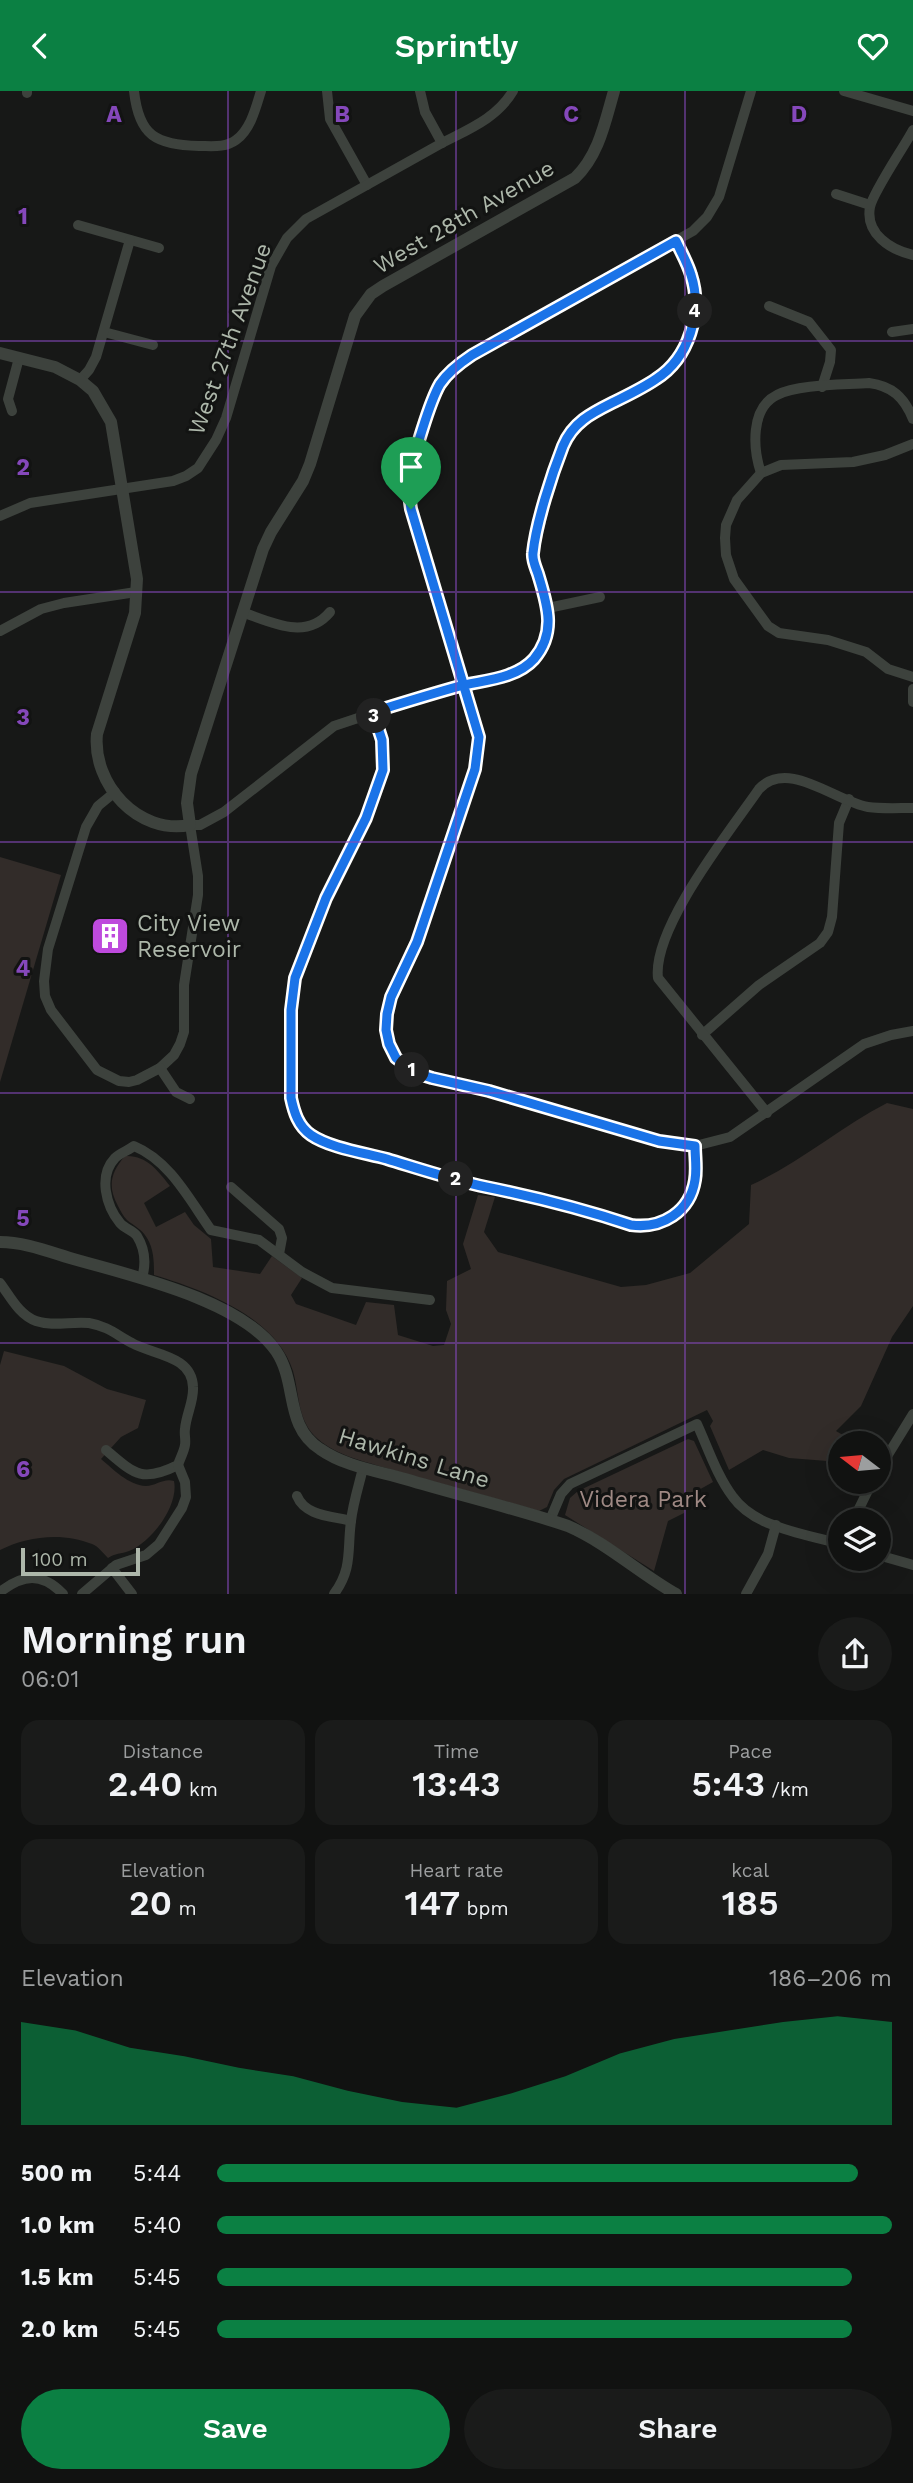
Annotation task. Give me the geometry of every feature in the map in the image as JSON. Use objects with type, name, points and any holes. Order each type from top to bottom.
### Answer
[{"type":"street","points":[[134,91],[140,122],[149,134],[172,145],[217,147],[239,138],[247,128],[261,91]]},
{"type":"street","points":[[327,91],[330,119],[367,185]]},
{"type":"street","points":[[420,91],[425,112],[442,143]]},
{"type":"street","name":"West 27th Avenue","points":[[0,516],[30,503],[173,481],[186,476],[206,458],[226,418],[271,265],[278,250],[292,232],[306,219],[483,122],[507,101],[513,91]]},
{"type":"street","name":"West 28th Avenue","points":[[160,1068],[174,1055],[184,1032],[184,985],[198,895],[198,876],[187,803],[191,773],[271,532],[303,481],[310,464],[350,330],[371,294],[400,275],[575,178],[596,151],[614,91]]},
{"type":"street","points":[[751,91],[719,197],[707,217],[693,231],[472,355],[454,367],[440,385],[410,475],[408,492],[479,737],[479,753],[417,942],[391,997],[386,1030],[393,1051],[405,1066],[416,1073],[480,1088],[659,1141],[695,1146],[730,1137],[864,1044],[913,1031]]},
{"type":"street","points":[[845,91],[913,111]]},
{"type":"street","points":[[913,130],[870,205],[869,220],[873,230],[890,246],[913,255]]},
{"type":"street","points":[[836,194],[870,205]]},
{"type":"street","points":[[78,225],[159,248]]},
{"type":"street","points":[[80,380],[96,357],[130,240]]},
{"type":"street","points":[[0,353],[55,367],[80,380],[93,391],[111,422],[137,579],[135,613],[96,742],[99,765],[127,807],[146,820],[168,827],[200,825],[224,812],[334,726],[415,699],[504,676],[531,662],[542,649],[550,619],[533,556],[544,508],[564,444],[574,426],[589,415],[659,378],[680,355],[693,330],[696,303],[692,276],[676,241]]},
{"type":"street","points":[[769,306],[808,322],[831,350],[822,387]]},
{"type":"street","points":[[892,332],[913,329]]},
{"type":"street","points":[[104,332],[153,345]]},
{"type":"street","points":[[12,411],[8,398],[19,358]]},
{"type":"street","points":[[761,473],[756,425],[763,408],[775,395],[792,390],[869,383],[890,387],[904,400],[913,419]]},
{"type":"street","points":[[913,444],[885,455],[853,462],[781,465],[761,473],[737,499],[726,525],[725,538],[730,569],[760,619],[779,633],[828,641],[866,652],[888,669],[913,677]]},
{"type":"street","points":[[0,631],[41,609],[136,592]]},
{"type":"street","points":[[548,608],[600,597]]},
{"type":"street","points":[[242,613],[297,628],[319,623],[330,612]]},
{"type":"street","points":[[913,689],[913,702]]},
{"type":"street","points":[[373,712],[382,740],[383,770],[359,834],[326,898],[298,969],[292,994],[291,1098],[301,1125],[310,1134],[324,1141],[485,1187],[512,1191],[645,1227],[671,1218],[684,1207],[696,1177],[695,1146]]},
{"type":"street","points":[[767,1113],[660,982],[659,957],[684,900],[766,783],[775,779],[790,778],[869,807],[913,808]]},
{"type":"street","points":[[115,792],[99,806],[86,827],[48,949],[45,996],[51,1010],[97,1070],[106,1077],[129,1082],[160,1068],[176,1093],[190,1100]]},
{"type":"street","points":[[702,1035],[759,985],[820,943],[828,933],[832,923],[839,823],[849,799]]},
{"type":"street","points":[[142,1278],[145,1266],[143,1248],[136,1233],[121,1225],[105,1193],[106,1178],[115,1158],[134,1146],[150,1153],[169,1171],[211,1230],[259,1240],[302,1272],[332,1288],[430,1300]]},
{"type":"street","points":[[231,1187],[279,1229],[282,1238],[279,1254]]},
{"type":"street","name":"Hawkins Lane","points":[[0,1242],[35,1248],[142,1278],[194,1296],[259,1333],[275,1348],[286,1369],[293,1409],[302,1432],[325,1453],[363,1468],[550,1520],[584,1533],[676,1594]]},
{"type":"street","points":[[0,1283],[19,1310],[34,1320],[51,1324],[89,1323],[111,1329],[146,1350],[171,1356],[190,1375],[193,1387],[185,1428],[185,1445],[178,1465],[185,1482],[186,1497],[182,1508],[159,1544],[146,1555],[119,1563],[82,1594]]},
{"type":"street","points":[[891,1450],[913,1414]]},
{"type":"street","points":[[550,1520],[561,1494],[570,1484],[697,1425],[734,1499],[755,1517],[828,1540]]},
{"type":"street","points":[[106,1450],[129,1470],[143,1475],[161,1474],[178,1465]]},
{"type":"street","points":[[334,1594],[346,1572],[351,1546],[351,1521],[363,1468]]},
{"type":"street","points":[[297,1496],[301,1505],[309,1510],[351,1521]]},
{"type":"street","points":[[746,1594],[768,1554],[776,1525]]},
{"type":"street","points":[[891,1559],[913,1565]]},
{"type":"street","points":[[112,1568],[132,1594]]},
{"type":"street","points":[[0,1592],[14,1581],[30,1577],[50,1583],[63,1594]]},
{"type":"green space","points":[[0,857],[61,875],[0,1082]]},
{"type":"green space","points":[[887,1103],[913,1109],[913,1306],[892,1337],[861,1406],[836,1431],[828,1431],[828,1461],[789,1458],[763,1450],[729,1470],[710,1426],[713,1421],[707,1410],[564,1479],[554,1490],[547,1507],[539,1511],[359,1460],[325,1445],[306,1424],[293,1371],[284,1352],[271,1335],[236,1308],[154,1275],[149,1242],[143,1232],[123,1215],[112,1192],[112,1179],[125,1156],[140,1158],[151,1165],[170,1186],[144,1203],[156,1227],[185,1212],[194,1225],[211,1239],[213,1267],[260,1274],[272,1256],[302,1278],[291,1295],[296,1304],[356,1325],[366,1302],[394,1305],[398,1335],[433,1346],[444,1345],[451,1324],[446,1310],[447,1281],[471,1269],[463,1244],[478,1195],[495,1197],[484,1232],[498,1252],[621,1287],[646,1285],[690,1273],[749,1224],[751,1185]]},
{"type":"green space","points":[[4,1351],[64,1366],[107,1389],[146,1400],[138,1428],[121,1437],[101,1459],[121,1476],[139,1485],[150,1486],[174,1481],[172,1501],[162,1522],[138,1546],[108,1558],[92,1544],[81,1540],[45,1537],[22,1541],[0,1550],[0,1365]]},
{"type":"green space","name":"Videra Park","points":[[688,1439],[694,1441],[713,1482],[688,1496],[684,1513],[668,1521],[654,1571],[565,1515],[570,1498],[578,1491]]},
{"type":"place","name":"City View Reservoir","points":[[110,936]]},
{"type":"route","points":[[411,509],[408,492],[410,475],[440,385],[454,367],[676,241],[692,276],[696,303],[693,330],[680,355],[659,378],[589,415],[574,426],[564,444],[544,508],[533,556],[550,619],[542,649],[531,662],[504,676],[463,686],[415,699],[373,712],[382,740],[383,770],[366,818],[326,898],[295,978],[291,1010],[291,1098],[294,1112],[310,1134],[324,1141],[485,1187],[512,1191],[631,1225],[645,1227],[658,1224],[684,1207],[692,1192],[696,1177],[695,1146],[659,1141],[470,1085],[416,1073],[396,1058],[389,1044],[386,1030],[391,997],[417,942],[479,753],[479,737],[463,686],[411,509]]}]
